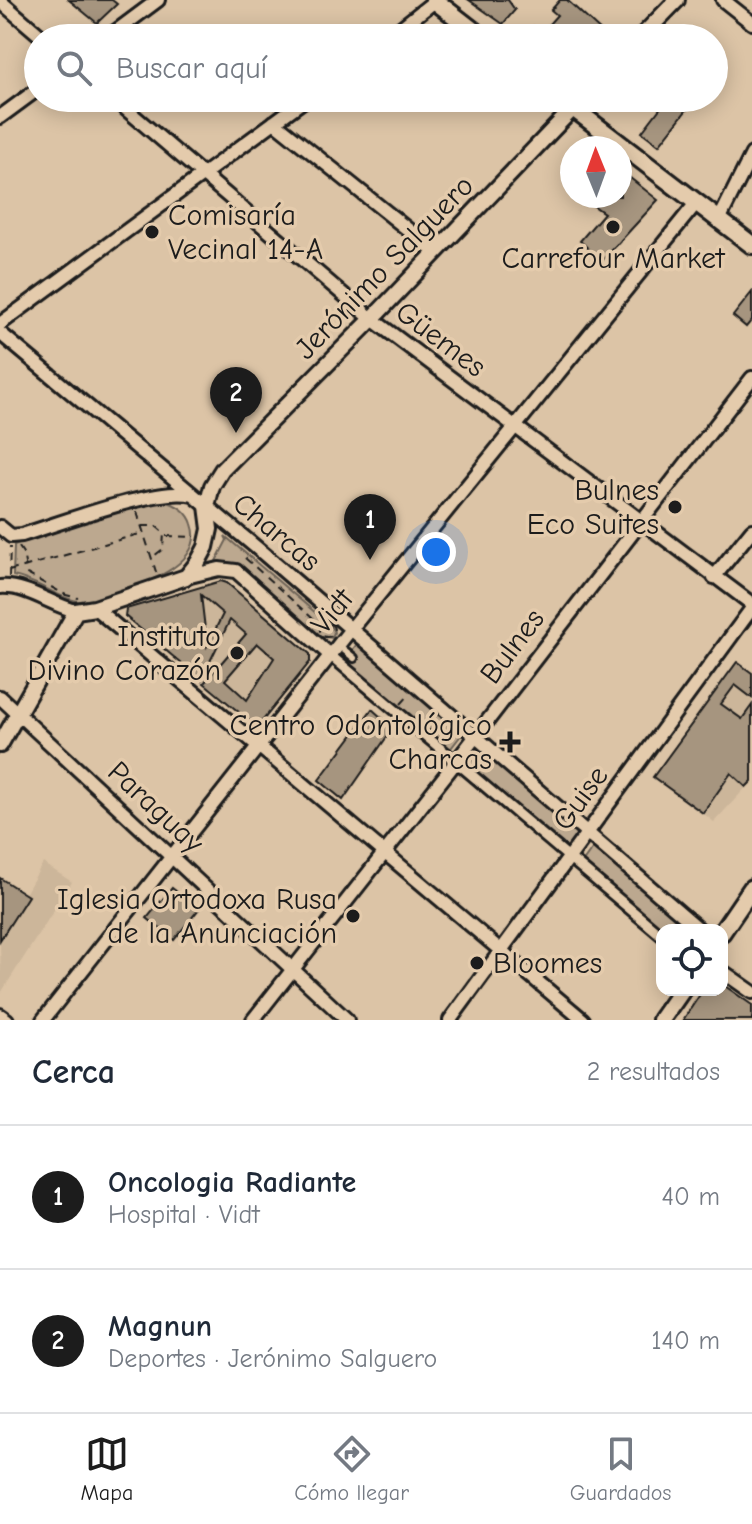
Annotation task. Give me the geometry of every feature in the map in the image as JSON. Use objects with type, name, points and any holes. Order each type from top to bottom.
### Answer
[{"type":"main road","points":[[435,0],[465,24]]},
{"type":"main road","points":[[586,112],[752,245]]},
{"type":"main road","points":[[727,924],[752,888]]},
{"type":"main road","points":[[661,1020],[678,996]]},
{"type":"street","points":[[126,24],[158,0]]},
{"type":"street","points":[[405,24],[435,0]]},
{"type":"street","points":[[654,24],[677,0]]},
{"type":"street","points":[[723,0],[752,23]]},
{"type":"street","points":[[0,1],[27,24]]},
{"type":"street","points":[[0,117],[24,99]]},
{"type":"street","name":"Güemes","points":[[129,112],[372,319],[752,606]]},
{"type":"street","points":[[0,324],[288,112]]},
{"type":"street","name":"Jerónimo Salguero","points":[[209,537],[207,506],[212,486],[222,470],[436,252],[562,112]]},
{"type":"street","points":[[274,122],[436,252]]},
{"type":"street","points":[[719,220],[752,154]]},
{"type":"street","name":"Vidt","points":[[43,1020],[173,859],[334,650],[697,202]]},
{"type":"street","name":"Charcas","points":[[0,333],[309,592],[693,924]]},
{"type":"street","name":"Bulnes","points":[[253,1020],[752,378]]},
{"type":"street","points":[[0,527],[11,536],[144,498],[175,493],[193,495]]},
{"type":"street","points":[[714,577],[752,530]]},
{"type":"street","points":[[186,577],[198,562],[209,537]]},
{"type":"street","points":[[4,586],[76,611],[95,608],[186,577],[219,569],[236,571],[334,650],[395,712],[656,931]]},
{"type":"street","name":"Guise","points":[[450,1020],[752,606]]},
{"type":"street","points":[[95,608],[583,1020]]},
{"type":"street","points":[[0,745],[76,611]]},
{"type":"street","name":"Paraguay","points":[[0,697],[347,1020]]},
{"type":"street","points":[[728,975],[752,992]]},
{"type":"street","points":[[0,1015],[7,1020]]},
{"type":"lane","points":[[334,650],[354,658]]},
{"type":"path","points":[[144,498],[145,505],[136,509],[159,586]]},
{"type":"path","points":[[141,526],[156,526],[164,536],[163,549],[152,557]]},
{"type":"path","points":[[9,571],[143,533]]},
{"type":"path","points":[[11,536],[23,553],[27,574],[66,595],[85,599],[95,608]]},
{"type":"path","points":[[4,586],[9,571],[11,536]]},
{"type":"path","points":[[164,536],[209,537]]},
{"type":"path","points":[[236,571],[245,558],[321,626]]},
{"type":"path","points":[[285,594],[296,582]]},
{"type":"path","points":[[298,605],[309,592]]},
{"type":"path","points":[[395,712],[416,685]]},
{"type":"shaded area","points":[[165,501],[188,515],[194,540],[187,554],[175,566],[140,585],[89,602],[60,596],[13,576],[14,545],[44,533]]},
{"type":"shaded area","points":[[225,536],[330,625],[334,632],[332,638],[319,636],[240,564],[215,563],[227,540]]},
{"type":"shaded area","name":"Instituto Divino Corazón","points":[[221,581],[301,646],[252,723],[176,659],[191,627],[199,588]]},
{"type":"shaded area","points":[[357,644],[462,734],[448,752],[343,662]]},
{"type":"shaded area","points":[[737,662],[752,673],[752,781],[714,822],[703,813],[713,798],[664,763]]},
{"type":"shaded area","points":[[480,749],[580,832],[566,851],[466,767]]},
{"type":"shaded area","points":[[595,845],[684,924],[656,924],[656,927],[582,863]]},
{"type":"shaded area","points":[[43,863],[72,882],[1,993],[0,940],[28,897],[25,894]]},
{"type":"building","points":[[69,0],[112,0],[117,4],[97,23]]},
{"type":"building","points":[[469,0],[508,0],[515,10],[503,24]]},
{"type":"building","points":[[560,0],[567,0],[593,24],[549,24],[557,15],[551,10]]},
{"type":"building","points":[[657,112],[685,112],[659,145],[642,132]]},
{"type":"building","name":"Carrefour Market","points":[[632,179],[658,200],[602,261],[580,241],[604,213],[597,208],[632,208]]},
{"type":"building","points":[[752,292],[752,320],[746,327],[733,316]]},
{"type":"building","name":"Instituto Divino Corazón","points":[[221,581],[310,654],[310,662],[260,724],[252,723],[204,683],[246,634],[230,620],[201,680],[125,616],[126,609]],"holes":[[[201,595],[223,614],[207,646]],[[257,643],[274,658],[247,700],[225,680]]]},
{"type":"building","points":[[737,662],[752,673],[752,698],[735,685],[721,704],[742,719],[752,705],[752,781],[746,787],[731,773],[703,813],[653,777]]},
{"type":"building","points":[[372,709],[393,728],[343,800],[319,780]]},
{"type":"building","points":[[0,878],[28,896],[0,940]]},
{"type":"building","points":[[172,888],[199,909],[174,940],[147,918]]},
{"type":"building","points":[[728,988],[752,1005],[752,1020],[683,1020],[699,996],[728,996]]},
{"type":"place","name":"Carrefour Market","points":[[613,227]]},
{"type":"place","name":"Comisaría Vecinal 14-A","points":[[152,232]]},
{"type":"place","name":"Magnun","points":[[236,433]]},
{"type":"place","name":"Bulnes Eco Suites","points":[[675,507]]},
{"type":"place","name":"Oncologia Radiante","points":[[370,560]]},
{"type":"place","name":"Instituto Divino Corazón","points":[[237,653]]},
{"type":"place","name":"Centro Odontológico Charcas","points":[[510,742]]},
{"type":"place","name":"Iglesia Ortodoxa Rusa de la Anunciación","points":[[353,916]]},
{"type":"place","name":"Bloomes","points":[[477,963]]}]
